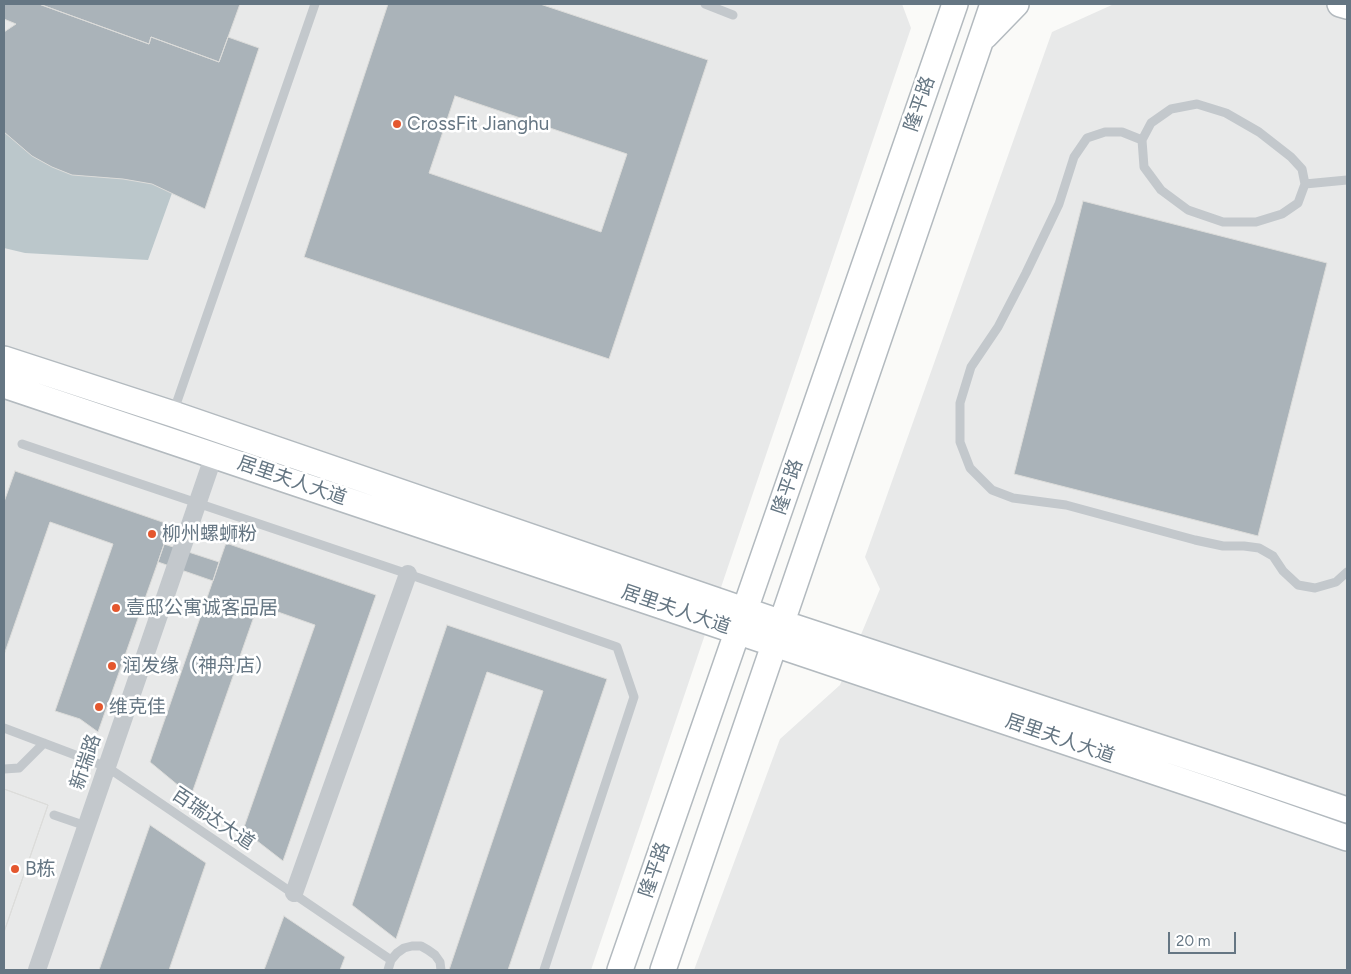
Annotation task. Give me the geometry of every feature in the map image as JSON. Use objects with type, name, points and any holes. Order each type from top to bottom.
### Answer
[{"type":"street","points":[[941,46],[943,4]]},
{"type":"street","name":"隆平路","points":[[620,970],[955,4]]},
{"type":"street","name":"隆平路","points":[[663,970],[993,4]]},
{"type":"street","points":[[980,42],[1016,4]]},
{"type":"street","points":[[1340,4],[1347,6]]},
{"type":"street","name":"居里夫人大道","points":[[4,358],[173,414],[741,621]]},
{"type":"street","name":"居里夫人大道","points":[[4,385],[214,454],[778,633],[1247,776],[1347,810]]},
{"type":"street","name":"新瑞路","points":[[37,970],[214,454]]},
{"type":"street","points":[[294,893],[408,574]]},
{"type":"street","name":"居里夫人大道","points":[[778,633],[1347,838]]},
{"type":"lane","points":[[173,414],[315,4]]},
{"type":"lane","points":[[705,4],[733,15]]},
{"type":"lane","points":[[1197,104],[1226,113],[1259,132],[1291,157],[1302,170],[1305,184],[1298,203],[1282,214],[1256,222],[1223,222],[1188,210],[1161,190],[1144,167],[1142,140],[1151,123],[1171,109],[1197,104]]},
{"type":"lane","points":[[1142,140],[1122,132],[1105,132],[1087,138],[1074,157],[1059,204],[1026,273],[998,327],[971,366],[960,403],[960,442],[970,468],[992,490],[1013,498],[1066,505],[1224,546],[1259,548],[1273,556],[1282,571],[1298,585],[1315,588],[1336,582],[1347,572]]},
{"type":"lane","points":[[1305,184],[1347,180]]},
{"type":"lane","points":[[22,444],[408,574],[617,647],[634,697],[544,970]]},
{"type":"lane","name":"百瑞达大道","points":[[4,728],[107,767],[392,960]]},
{"type":"lane","points":[[4,769],[19,768],[44,743]]},
{"type":"lane","points":[[54,815],[86,826]]},
{"type":"lane","points":[[388,970],[397,953],[404,948],[412,946],[421,946],[435,955],[440,962],[442,970]]},
{"type":"shaded area","points":[[4,4],[902,4],[911,28],[591,970],[4,970]]},
{"type":"shaded area","points":[[1114,4],[1347,4],[1347,970],[694,970],[780,739],[840,685],[880,589],[865,557],[1052,32]]},
{"type":"shaded area","points":[[4,132],[32,156],[72,175],[123,179],[152,184],[172,193],[148,260],[25,253],[4,248]]},
{"type":"building","points":[[4,4],[39,4],[149,44],[151,37],[219,62],[228,37],[259,48],[205,209],[152,184],[123,179],[72,175],[32,156],[4,132],[4,32],[16,24],[4,19]]},
{"type":"building","points":[[39,4],[240,4],[219,62],[151,37],[149,44]]},
{"type":"building","points":[[388,4],[540,4],[708,60],[609,359],[304,257]],"holes":[[[455,96],[627,154],[601,232],[429,173]]]},
{"type":"building","points":[[1083,201],[1327,263],[1258,536],[1014,474]]},
{"type":"building","name":"壹邸公寓诚客品居","points":[[15,471],[171,525],[98,732],[80,719],[55,711],[113,544],[50,522],[4,655],[4,502]]},
{"type":"building","points":[[226,543],[376,595],[283,861],[243,830],[315,625],[258,605],[191,796],[150,762]]},
{"type":"building","points":[[164,544],[219,562],[213,581],[158,562]]},
{"type":"building","points":[[447,625],[607,679],[508,970],[449,970],[543,691],[487,672],[396,939],[352,905]]},
{"type":"building","name":"B栋","points":[[4,789],[48,805],[4,932]]},
{"type":"building","name":"B栋","points":[[4,789],[48,805],[4,932]]},
{"type":"building","points":[[150,825],[206,863],[169,970],[99,970]]},
{"type":"building","points":[[284,916],[345,957],[340,970],[264,970]]},
{"type":"place","name":"CrossFit Jianghu","points":[[397,124]]},
{"type":"place","name":"柳州螺蛳粉","points":[[152,534]]},
{"type":"place","name":"壹邸公寓诚客品居","points":[[116,608]]},
{"type":"place","name":"润发缘（神舟店）","points":[[112,666]]},
{"type":"place","name":"维克佳","points":[[99,707]]},
{"type":"place","name":"B栋","points":[[15,869]]}]
